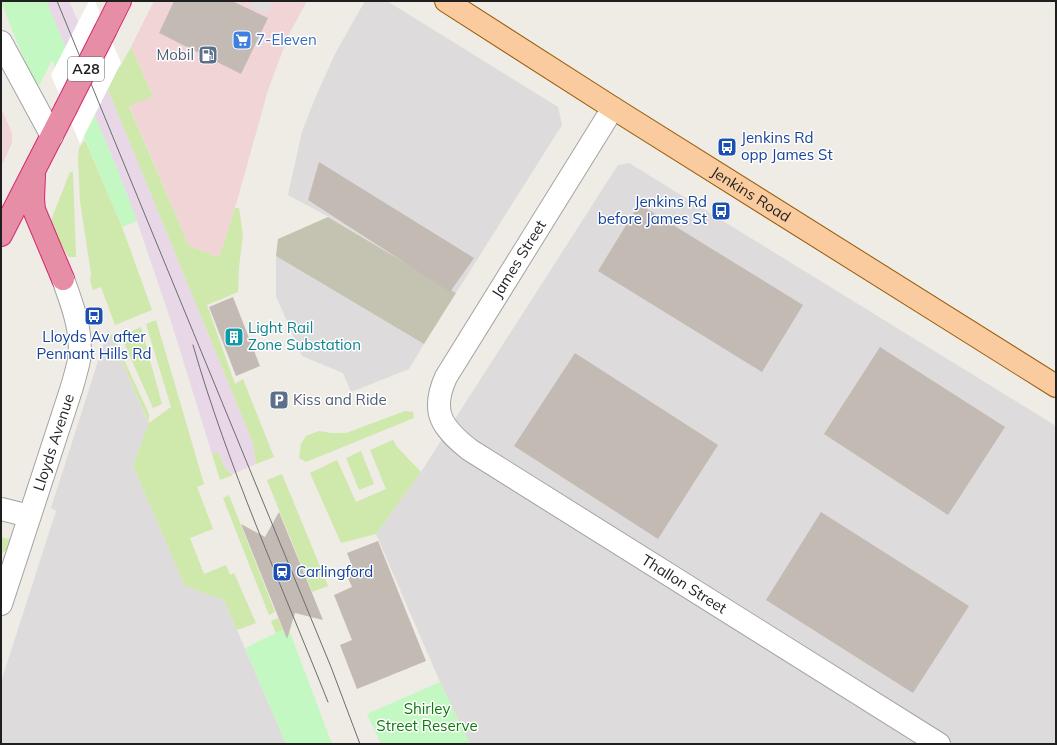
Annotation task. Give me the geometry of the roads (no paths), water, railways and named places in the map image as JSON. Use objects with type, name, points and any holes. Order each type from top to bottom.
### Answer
[{"type":"highway","name":"A28","points":[[1,236],[120,1]]},
{"type":"highway","points":[[35,169],[33,199],[34,210],[63,279]]},
{"type":"main road","name":"Jenkins Road","points":[[446,1],[613,108],[1056,386]]},
{"type":"street","points":[[1,42],[52,136]]},
{"type":"street","name":"James Street","points":[[439,415],[439,396],[446,377],[613,108]]},
{"type":"street","name":"Lloyds Avenue","points":[[1,604],[71,390],[79,360],[79,334],[76,317],[63,279]]},
{"type":"street","name":"Thallon Street","points":[[439,415],[442,423],[452,436],[470,450],[939,744]]},
{"type":"street","points":[[1,509],[29,516]]},
{"type":"tram line","points":[[57,1],[331,667],[360,744]]},
{"type":"tram line","points":[[193,345],[222,436],[328,702]]},
{"type":"place","name":"7-Eleven","points":[[242,40]]},
{"type":"place","name":"Mobil","points":[[208,55]]},
{"type":"place","name":"Jenkins Rd opp James St","points":[[727,147]]},
{"type":"place","name":"Jenkins Rd before James St","points":[[721,211]]},
{"type":"place","name":"Lloyds Av after Pennant Hills Rd","points":[[94,316]]},
{"type":"place","name":"Light Rail Zone Substation","points":[[234,337]]},
{"type":"place","name":"Kiss and Ride","points":[[279,400]]},
{"type":"place","name":"Carlingford","points":[[282,572]]},
{"type":"park label","name":"Shirley Street Reserve","points":[[427,718]]}]
